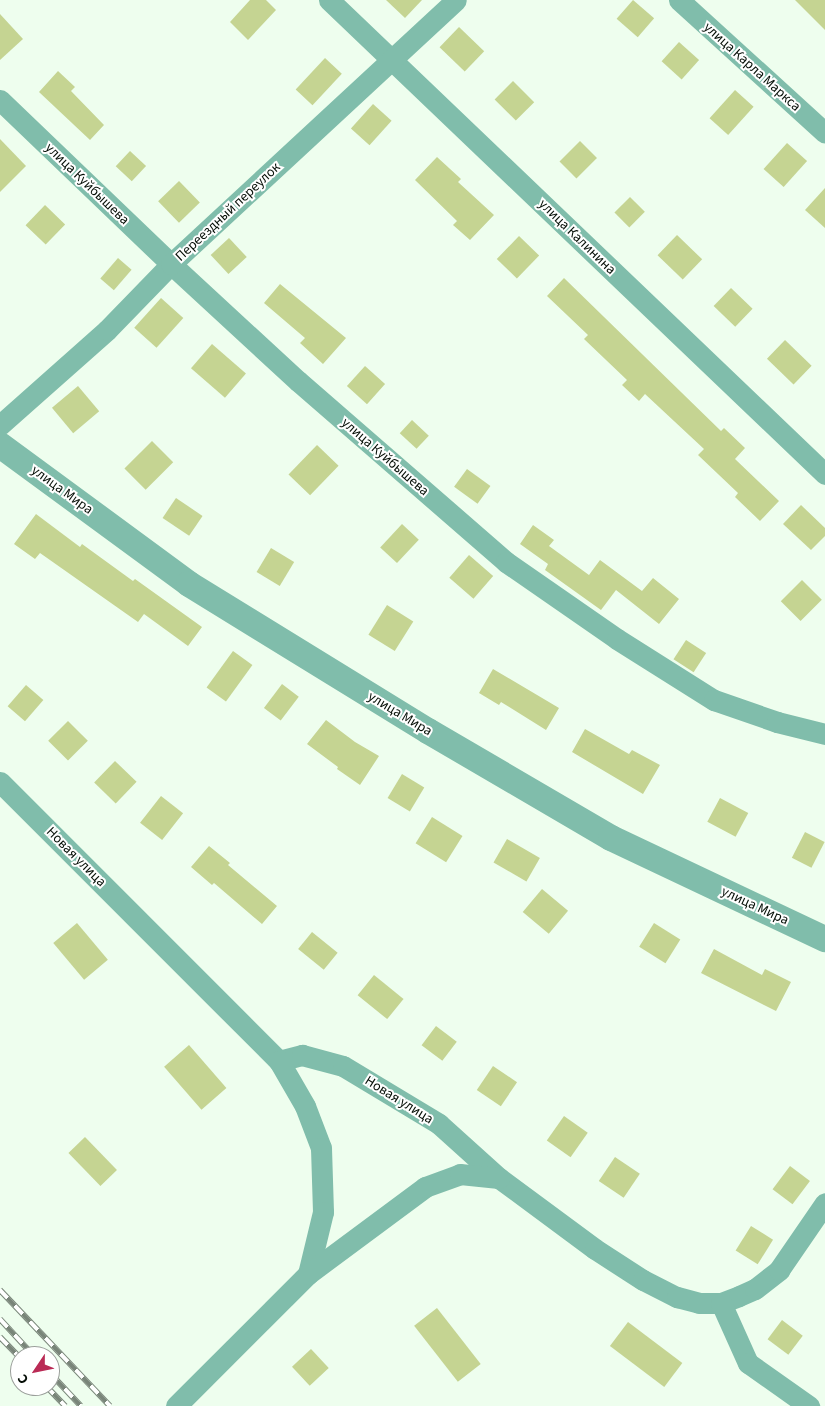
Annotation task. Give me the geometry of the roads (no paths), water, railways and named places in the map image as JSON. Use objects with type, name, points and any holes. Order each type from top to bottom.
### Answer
[{"type":"street","name":"улица Калинина","points":[[329,0],[825,474]]},
{"type":"street","name":"Переездный переулок","points":[[0,425],[107,330],[171,264],[393,61],[456,0]]},
{"type":"street","name":"улица Карла Маркса","points":[[679,0],[825,133]]},
{"type":"street","name":"улица Куйбышева","points":[[0,100],[171,264],[298,381],[506,562],[616,639],[714,700],[777,722],[825,734]]},
{"type":"street","name":"улица Мира","points":[[0,445],[189,584],[428,731],[611,838],[825,939]]},
{"type":"street","name":"Новая улица","points":[[0,782],[279,1061],[302,1055],[343,1066],[439,1124],[499,1178],[596,1249],[643,1280],[677,1298],[699,1303],[721,1304]]},
{"type":"street","points":[[279,1061],[305,1106],[321,1148],[323,1212],[308,1274]]},
{"type":"street","points":[[176,1406],[308,1274],[425,1187],[460,1174],[499,1178]]},
{"type":"street","points":[[809,1406],[748,1363],[721,1304],[755,1289],[780,1270],[825,1203]]},
{"type":"railway","points":[[0,1290],[110,1406]]},
{"type":"railway","points":[[0,1319],[25,1346]]},
{"type":"railway","points":[[0,1337],[10,1348]]},
{"type":"railway","points":[[60,1384],[81,1406]]},
{"type":"railway","points":[[56,1396],[65,1406]]}]
